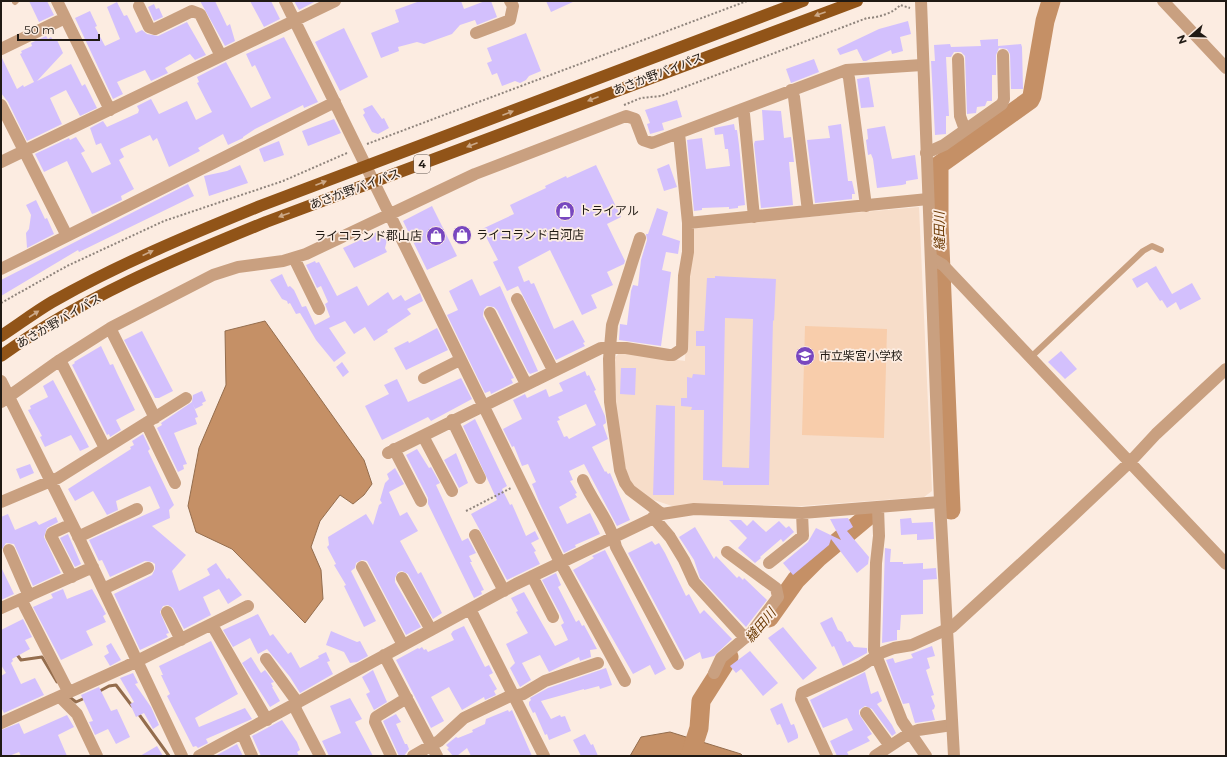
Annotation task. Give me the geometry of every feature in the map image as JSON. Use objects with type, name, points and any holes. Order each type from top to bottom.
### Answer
[{"type":"highway","name":"あさか野バイパス","points":[[1,336],[51,303],[126,264],[196,232],[803,1]]},
{"type":"highway","name":"あさか野バイパス","points":[[1,356],[60,318],[125,284],[188,254],[266,222],[652,76],[857,1]]},
{"type":"street","points":[[57,1],[110,110]]},
{"type":"street","points":[[285,1],[365,167],[375,182],[460,360],[560,562],[625,681]]},
{"type":"street","points":[[1,162],[335,1]]},
{"type":"street","points":[[476,33],[510,20],[513,6],[510,1]]},
{"type":"street","points":[[921,1],[922,65],[940,502],[954,756]]},
{"type":"street","points":[[1163,1],[1226,68]]},
{"type":"street","points":[[139,6],[149,27],[155,29],[192,11],[200,14],[221,56]]},
{"type":"street","points":[[1,49],[65,18]]},
{"type":"street","points":[[926,153],[944,145],[1004,102],[1003,55]]},
{"type":"street","points":[[958,59],[960,116],[966,130]]},
{"type":"street","points":[[5,399],[60,360],[110,328],[226,270],[294,258],[306,254],[475,174],[626,116],[635,119],[644,140],[650,144],[846,70],[922,65]]},
{"type":"street","points":[[846,70],[849,78],[866,206]]},
{"type":"street","points":[[791,90],[794,97],[808,211]]},
{"type":"street","points":[[1,269],[335,102]]},
{"type":"street","points":[[1,105],[23,152],[67,236]]},
{"type":"street","points":[[742,109],[744,114],[754,217]]},
{"type":"street","points":[[421,501],[391,451],[597,349],[610,347],[673,355],[682,349],[684,276],[688,252],[688,223],[679,133]]},
{"type":"street","points":[[688,223],[928,199]]},
{"type":"street","points":[[640,238],[614,314],[610,347],[610,402],[620,470],[625,483],[630,490],[658,516],[684,560],[694,582],[745,638]]},
{"type":"street","points":[[294,258],[319,309]]},
{"type":"street","points":[[931,258],[943,265],[1226,564]]},
{"type":"street","points":[[517,299],[554,370]]},
{"type":"street","points":[[490,313],[526,384]]},
{"type":"street","points":[[110,328],[176,483]]},
{"type":"street","points":[[60,360],[105,448]]},
{"type":"street","points":[[424,378],[460,360]]},
{"type":"street","points":[[827,756],[801,699],[802,693],[861,666],[889,650],[912,645],[948,629],[1130,462],[1161,429],[1226,370]]},
{"type":"street","points":[[2,383],[5,399],[51,482],[72,524],[182,756]]},
{"type":"street","points":[[1,502],[51,482],[186,398]]},
{"type":"street","points":[[452,420],[480,478]]},
{"type":"street","points":[[423,436],[452,491]]},
{"type":"street","points":[[583,480],[614,536],[616,547],[678,664]]},
{"type":"street","points":[[199,756],[220,751],[242,733],[470,608],[560,562],[658,516],[694,509],[802,513],[940,502]]},
{"type":"street","points":[[878,507],[879,536],[873,642],[875,657],[902,721],[926,756]]},
{"type":"street","points":[[78,537],[137,509]]},
{"type":"street","points":[[769,563],[803,536],[802,513]]},
{"type":"street","points":[[72,524],[54,532],[51,536],[72,577]]},
{"type":"street","points":[[475,535],[504,591]]},
{"type":"street","points":[[9,550],[25,597],[64,694],[97,756]]},
{"type":"street","points":[[714,673],[721,658],[752,632],[778,597],[776,588],[727,552]]},
{"type":"street","points":[[1,608],[93,567]]},
{"type":"street","points":[[103,589],[148,568]]},
{"type":"street","points":[[362,568],[402,645]]},
{"type":"street","points":[[532,576],[553,617]]},
{"type":"street","points":[[402,578],[431,630]]},
{"type":"street","points":[[1,723],[137,661],[248,606]]},
{"type":"street","points":[[470,608],[544,756]]},
{"type":"street","points":[[167,612],[181,640]]},
{"type":"street","points":[[212,625],[267,720]]},
{"type":"street","points":[[384,655],[435,751]]},
{"type":"street","points":[[266,658],[296,704],[320,756]]},
{"type":"street","points":[[413,756],[435,751],[460,720],[508,697],[523,694],[545,681],[598,663]]},
{"type":"street","points":[[392,756],[375,722],[376,717],[407,698]]},
{"type":"street","points":[[866,713],[890,746]]},
{"type":"street","points":[[875,756],[910,733],[918,730],[952,725]]},
{"type":"street","points":[[242,733],[252,756]]},
{"type":"lane","points":[[1030,358],[1143,251],[1152,246],[1160,250]]},
{"type":"path","points":[[364,145],[747,1]]},
{"type":"path","points":[[619,107],[641,98],[661,96],[852,23],[897,9],[900,5],[909,7],[912,11]]},
{"type":"path","points":[[1,303],[73,263],[164,221],[283,181],[348,152]]},
{"type":"path","points":[[466,511],[521,483]]},
{"type":"shaded area","name":"市立柴宮小学校","points":[[919,207],[932,491],[924,497],[801,506],[694,503],[675,507],[651,499],[635,488],[627,476],[614,401],[613,360],[620,352],[685,361],[688,275],[692,231],[696,227]]},
{"type":"shaded area","points":[[265,321],[364,460],[372,484],[364,495],[353,504],[340,495],[320,521],[311,547],[321,570],[323,599],[305,623],[232,549],[196,532],[188,506],[199,448],[226,385],[225,331]]},
{"type":"shaded area","points":[[805,326],[887,329],[884,438],[802,435]]},
{"type":"shaded area","points":[[670,732],[741,754],[743,756],[630,756],[641,737]]},
{"type":"building","points":[[29,1],[47,1],[54,15],[39,22]]},
{"type":"building","points":[[200,1],[215,1],[227,26],[230,24],[235,41],[225,46]]},
{"type":"building","points":[[250,1],[271,1],[280,19],[264,27]]},
{"type":"building","points":[[294,1],[316,1],[299,10]]},
{"type":"building","points":[[420,1],[461,1],[464,9],[485,1],[491,1],[497,17],[477,25],[475,20],[460,25],[452,34],[424,44],[417,42],[398,47],[399,51],[381,58],[371,33],[399,22],[395,10]]},
{"type":"building","points":[[546,1],[575,1],[551,12]]},
{"type":"building","points":[[117,2],[124,16],[127,15],[136,33],[142,30],[147,34],[158,36],[187,22],[206,55],[195,60],[190,54],[165,68],[168,73],[151,81],[145,70],[117,82],[123,94],[113,99],[75,18],[90,11],[97,26],[95,27],[105,46],[120,39],[107,7]]},
{"type":"building","points":[[154,4],[156,9],[159,8],[163,17],[154,21],[148,7]]},
{"type":"building","points":[[908,21],[911,34],[900,37],[903,51],[892,54],[891,50],[863,61],[857,49],[840,55],[837,49],[879,29]]},
{"type":"building","points":[[344,28],[368,77],[340,91],[315,42]]},
{"type":"building","points":[[526,33],[541,71],[529,76],[526,80],[520,83],[515,81],[502,86],[497,73],[492,75],[487,63],[492,61],[487,48]]},
{"type":"building","points":[[46,36],[48,39],[51,37],[53,40],[57,40],[63,53],[37,81],[71,64],[82,86],[85,84],[97,108],[80,116],[66,90],[50,98],[62,124],[27,141],[8,102],[1,93],[1,56],[17,89],[23,85],[24,87],[34,82],[20,54],[22,53],[21,51],[32,46],[31,43]]},
{"type":"building","points":[[284,37],[318,102],[304,108],[303,105],[255,129],[243,138],[228,145],[223,134],[198,148],[200,151],[169,167],[157,138],[153,141],[150,135],[120,149],[124,157],[119,160],[134,189],[121,196],[122,200],[92,214],[67,161],[44,172],[35,154],[69,138],[70,140],[76,137],[85,151],[81,153],[92,173],[111,164],[101,143],[96,145],[90,128],[103,121],[107,127],[138,113],[139,110],[137,106],[151,99],[159,114],[187,101],[196,120],[212,112],[197,83],[199,82],[197,77],[226,62],[251,108],[271,98],[255,65],[252,67],[246,54]]},
{"type":"building","points":[[998,39],[998,46],[1021,44],[1023,89],[1011,89],[1010,54],[1007,49],[999,48],[996,55],[996,75],[992,75],[992,101],[987,101],[985,106],[977,107],[976,113],[967,114],[965,56],[961,52],[954,52],[951,57],[946,57],[949,116],[946,116],[946,134],[935,135],[931,61],[935,61],[934,45],[950,44],[951,47],[981,46],[980,40]]},
{"type":"building","points":[[814,59],[819,72],[791,83],[786,69]]},
{"type":"building","points":[[869,77],[874,107],[861,108],[857,79]]},
{"type":"building","points":[[677,100],[682,117],[662,123],[664,130],[650,134],[647,124],[650,123],[645,110]]},
{"type":"building","points":[[372,105],[382,119],[384,118],[389,128],[378,134],[372,132],[363,115],[365,113],[363,109]]},
{"type":"building","points":[[762,110],[781,111],[784,138],[791,137],[794,162],[789,162],[793,205],[761,208],[754,144],[755,141],[764,140]]},
{"type":"building","points":[[334,119],[341,133],[308,146],[302,131]]},
{"type":"building","points":[[734,124],[735,130],[737,130],[745,205],[738,206],[738,208],[702,208],[702,210],[694,211],[687,140],[702,138],[706,169],[730,166],[728,149],[725,149],[723,134],[715,135],[714,128]]},
{"type":"building","points":[[841,124],[848,181],[852,181],[855,194],[852,194],[852,199],[815,203],[807,140],[830,138],[828,126]]},
{"type":"building","points":[[885,126],[892,159],[915,155],[918,179],[906,181],[906,184],[902,185],[877,188],[873,159],[871,154],[868,155],[866,140],[868,139],[867,129]]},
{"type":"building","points":[[279,141],[284,155],[264,162],[259,149]]},
{"type":"building","points":[[669,164],[677,187],[664,191],[657,169]]},
{"type":"building","points":[[240,165],[248,183],[209,196],[204,176],[227,171]]},
{"type":"building","points":[[596,165],[621,217],[607,224],[625,261],[624,264],[607,272],[613,285],[591,295],[597,308],[582,315],[550,250],[518,267],[524,282],[529,280],[531,284],[534,283],[554,329],[573,320],[585,342],[583,343],[585,346],[556,360],[518,286],[507,291],[493,262],[498,260],[482,229],[514,214],[510,205],[546,188],[545,186],[566,176],[567,178]]},
{"type":"building","points":[[188,184],[194,196],[79,252],[78,250],[1,296],[1,280]]},
{"type":"building","points":[[36,200],[45,219],[47,218],[54,234],[27,248],[26,233],[29,229],[31,215],[26,205]]},
{"type":"building","points":[[432,206],[457,256],[427,270],[403,221]]},
{"type":"building","points":[[657,208],[668,212],[662,235],[680,241],[678,254],[666,252],[662,270],[671,272],[661,346],[619,340],[620,324],[627,325],[631,291],[633,285],[638,286],[641,260],[647,240],[646,234],[648,234]]},
{"type":"building","points":[[381,230],[387,240],[385,248],[387,252],[354,268],[343,248]]},
{"type":"building","points":[[315,261],[316,263],[319,262],[337,296],[357,286],[368,306],[388,292],[393,300],[401,295],[405,301],[420,293],[423,301],[407,309],[411,314],[387,330],[388,332],[374,341],[365,327],[354,334],[345,321],[329,328],[346,353],[334,362],[316,340],[300,313],[296,314],[290,303],[288,304],[287,301],[282,299],[270,280],[282,274],[288,287],[290,286],[294,290],[302,307],[306,306],[315,325],[330,317],[325,304],[328,302],[321,286],[317,288],[306,265]]},
{"type":"building","points":[[1156,266],[1172,294],[1192,283],[1201,299],[1180,310],[1176,302],[1167,308],[1162,300],[1160,301],[1147,282],[1137,288],[1132,279]]},
{"type":"building","points":[[715,276],[776,279],[774,321],[773,320],[769,485],[723,485],[723,481],[703,480],[704,410],[691,410],[692,407],[681,406],[681,398],[687,398],[687,377],[692,378],[693,374],[705,375],[705,346],[696,346],[696,331],[704,331],[707,278],[715,278]],"holes":[[[725,318],[753,319],[749,468],[722,467]]]},
{"type":"building","points":[[472,279],[480,296],[500,286],[538,371],[530,374],[528,372],[497,310],[494,307],[487,306],[484,309],[483,316],[514,378],[511,379],[513,383],[491,394],[490,391],[485,393],[447,315],[458,310],[449,291]]},
{"type":"building","points":[[437,328],[448,350],[406,370],[394,348],[408,341],[409,343]]},
{"type":"building","points":[[142,331],[173,391],[159,398],[155,398],[124,340]]},
{"type":"building","points":[[101,346],[110,365],[113,364],[135,410],[116,420],[121,430],[110,437],[109,434],[107,435],[72,365],[75,363],[74,362]]},
{"type":"building","points":[[1061,351],[1077,369],[1065,379],[1048,362]]},
{"type":"building","points":[[342,362],[349,372],[343,377],[336,367]]},
{"type":"building","points":[[621,368],[636,368],[635,395],[620,394]]},
{"type":"building","points":[[585,371],[587,376],[589,375],[605,416],[606,423],[603,425],[608,439],[592,447],[605,472],[606,471],[608,474],[610,473],[630,520],[617,526],[584,464],[569,471],[573,480],[570,481],[577,493],[575,494],[577,497],[559,507],[567,524],[590,513],[600,534],[575,545],[576,547],[564,553],[540,504],[532,484],[536,482],[528,464],[522,466],[514,446],[512,447],[503,429],[522,419],[513,400],[525,394],[527,398],[546,389],[549,397],[563,391],[559,383]],"holes":[[[586,404],[596,425],[569,439],[567,436],[564,437],[557,421],[560,420],[558,417]]]},
{"type":"building","points":[[461,378],[472,399],[431,421],[428,417],[382,440],[365,406],[389,394],[384,385],[397,379],[408,402]]},
{"type":"building","points":[[53,380],[89,447],[80,451],[71,435],[45,447],[40,437],[42,436],[28,410],[31,409],[30,406],[48,397],[43,386]]},
{"type":"building","points":[[202,391],[206,401],[202,403],[203,405],[195,409],[192,402],[193,395]]},
{"type":"building","points":[[192,402],[198,417],[195,418],[197,424],[174,433],[187,464],[183,465],[184,469],[178,472],[157,428],[162,425],[161,423]]},
{"type":"building","points":[[656,405],[675,406],[674,495],[653,495]]},
{"type":"building","points":[[475,419],[507,486],[502,489],[510,505],[512,504],[526,536],[535,531],[539,539],[531,543],[536,551],[534,552],[540,564],[507,580],[471,514],[497,500],[463,426]]},
{"type":"building","points":[[143,434],[150,449],[148,451],[174,505],[169,510],[170,518],[152,526],[186,555],[172,571],[179,591],[210,575],[207,569],[216,563],[227,579],[229,578],[242,595],[228,604],[219,589],[203,597],[211,615],[184,629],[173,608],[168,605],[163,606],[160,612],[169,633],[166,634],[168,637],[140,650],[114,594],[152,575],[155,569],[155,564],[145,561],[110,577],[102,560],[99,561],[89,540],[160,508],[152,490],[150,486],[116,501],[118,510],[107,515],[93,491],[75,501],[68,489],[131,449],[130,447],[134,445],[132,441]]},
{"type":"building","points":[[417,449],[429,468],[431,467],[440,483],[436,485],[462,541],[468,538],[476,553],[469,556],[472,562],[470,562],[484,590],[481,591],[482,594],[474,598],[428,504],[428,498],[406,455]]},
{"type":"building","points":[[456,453],[468,483],[459,488],[444,460]]},
{"type":"building","points":[[30,464],[34,473],[20,479],[16,469]]},
{"type":"building","points":[[395,468],[404,484],[389,492],[400,516],[407,512],[418,531],[400,541],[418,574],[421,572],[442,613],[433,619],[408,574],[402,571],[398,572],[395,582],[421,627],[406,635],[367,561],[362,560],[356,563],[355,568],[351,571],[376,621],[364,627],[344,586],[346,585],[334,565],[336,564],[327,547],[329,545],[328,537],[366,514],[373,525],[379,505],[382,503],[380,500],[385,483],[389,479],[387,474]]},
{"type":"building","points":[[8,514],[15,530],[36,521],[39,525],[56,517],[58,522],[47,528],[44,537],[61,573],[33,586],[14,544],[6,543],[1,551],[1,517]]},
{"type":"building","points":[[848,518],[853,527],[847,531],[869,557],[868,564],[857,573],[831,539],[829,545],[793,575],[783,563],[808,542],[816,528],[841,540],[830,519]]},
{"type":"building","points":[[911,518],[912,523],[933,522],[934,539],[917,540],[917,534],[901,535],[900,519]]},
{"type":"building","points":[[729,520],[741,520],[747,526],[753,520],[766,532],[779,521],[786,528],[789,526],[794,532],[783,542],[781,539],[755,563],[738,548],[747,538]]},
{"type":"building","points":[[695,527],[714,559],[716,556],[737,578],[739,576],[743,580],[744,578],[767,600],[746,627],[700,578],[694,560],[679,537]]},
{"type":"building","points":[[68,534],[81,564],[75,567],[60,538]]},
{"type":"building","points":[[652,541],[655,545],[659,543],[686,596],[689,594],[700,614],[704,610],[732,639],[714,656],[702,659],[700,652],[685,660],[628,553]]},
{"type":"building","points":[[885,548],[891,549],[890,562],[903,562],[903,564],[923,563],[923,569],[936,568],[937,579],[923,580],[923,614],[901,615],[900,630],[897,630],[897,640],[882,643]]},
{"type":"building","points":[[605,550],[666,669],[655,675],[650,665],[633,674],[573,570],[594,558],[592,556]]},
{"type":"building","points":[[1,567],[14,594],[1,600]]},
{"type":"building","points":[[556,573],[561,585],[558,587],[576,622],[579,620],[582,626],[584,625],[597,649],[590,650],[591,657],[580,661],[579,657],[549,672],[540,655],[522,663],[531,680],[520,687],[510,668],[515,663],[506,644],[528,633],[516,612],[518,611],[511,598],[524,592],[555,646],[568,640],[561,625],[564,623],[542,580]]},
{"type":"building","points":[[63,589],[67,599],[92,589],[106,614],[103,616],[106,622],[86,631],[93,645],[61,660],[33,607],[53,598],[51,594]]},
{"type":"building","points":[[258,614],[270,636],[273,634],[288,654],[291,652],[300,668],[319,658],[318,656],[326,652],[330,661],[327,662],[333,674],[300,693],[290,677],[267,649],[258,654],[250,638],[233,647],[223,630]]},
{"type":"building","points":[[832,617],[838,630],[842,632],[847,642],[850,641],[854,647],[867,648],[867,653],[843,666],[834,646],[832,647],[820,623]]},
{"type":"building","points":[[23,619],[32,637],[25,640],[30,649],[12,659],[13,661],[11,663],[21,684],[35,678],[44,695],[4,713],[1,707],[1,676],[6,673],[1,665],[1,630]]},
{"type":"building","points":[[464,626],[485,667],[489,665],[493,673],[489,675],[497,689],[494,691],[496,695],[485,700],[484,697],[462,710],[449,687],[431,697],[444,721],[431,728],[396,660],[418,648],[419,649],[422,647],[428,652],[454,640],[451,634],[453,631]]},
{"type":"building","points":[[783,627],[817,668],[803,680],[768,638]]},
{"type":"building","points":[[331,631],[357,642],[360,641],[368,656],[357,662],[350,663],[344,652],[326,645]]},
{"type":"building","points":[[211,641],[238,694],[195,718],[199,727],[245,708],[252,719],[206,739],[208,743],[198,748],[196,746],[193,747],[167,696],[170,694],[161,675],[163,675],[159,666]]},
{"type":"building","points":[[111,643],[121,660],[110,666],[104,656],[109,653],[106,646]]},
{"type":"building","points":[[932,646],[935,656],[927,658],[930,668],[926,670],[934,695],[931,696],[935,706],[932,710],[935,720],[915,723],[909,703],[903,704],[886,660],[893,658],[895,663],[913,658],[911,654]]},
{"type":"building","points":[[750,651],[778,683],[763,696],[741,669],[736,673],[730,666]]},
{"type":"building","points":[[251,657],[261,673],[265,670],[274,682],[271,683],[272,687],[280,701],[270,707],[242,663]]},
{"type":"building","points":[[606,668],[612,685],[600,689],[599,686],[584,689],[541,701],[551,719],[560,715],[561,717],[565,716],[571,731],[549,740],[547,734],[545,735],[535,712],[533,713],[529,705],[531,700],[530,698],[548,688]]},
{"type":"building","points":[[373,670],[387,702],[374,710],[366,694],[370,692],[362,677]]},
{"type":"building","points":[[865,672],[871,694],[878,691],[882,701],[877,704],[896,733],[892,736],[872,709],[865,706],[859,710],[859,714],[872,734],[867,737],[870,741],[847,752],[849,756],[837,756],[830,741],[853,730],[847,718],[823,728],[810,700]]},
{"type":"building","points":[[133,673],[138,683],[135,684],[151,707],[159,725],[153,729],[144,713],[136,717],[130,704],[134,702],[120,678]]},
{"type":"building","points":[[99,687],[111,711],[117,709],[130,737],[116,744],[108,729],[95,735],[89,722],[93,721],[81,695]]},
{"type":"building","points":[[350,698],[362,719],[355,722],[373,756],[329,756],[322,741],[341,733],[330,706]]},
{"type":"building","points":[[782,703],[791,725],[794,724],[798,735],[798,738],[788,743],[780,724],[777,725],[770,709]]},
{"type":"building","points":[[508,710],[509,712],[512,710],[532,756],[471,756],[467,748],[457,756],[453,756],[447,749],[449,748],[446,745],[456,737],[458,738],[473,732],[472,730],[485,724],[486,719]]},
{"type":"building","points":[[396,714],[401,722],[396,724],[405,744],[407,744],[409,749],[404,756],[399,756],[383,721]]},
{"type":"building","points":[[67,715],[74,727],[58,735],[67,756],[21,756],[19,752],[9,756],[1,756],[1,730],[19,723],[24,734]]},
{"type":"building","points":[[282,720],[297,742],[300,750],[297,752],[299,756],[261,756],[252,736]]},
{"type":"building","points":[[585,734],[591,745],[593,744],[598,756],[581,756],[573,740]]},
{"type":"building","points":[[237,744],[243,756],[215,756],[228,749]]},
{"type":"building","points":[[157,746],[163,756],[140,756]]},
{"type":"waterway","name":"縫田川","points":[[951,510],[939,223],[939,165],[1030,100],[1032,96],[1045,21],[1051,1]]},
{"type":"waterway","name":"縫田川","points":[[769,618],[796,580],[818,558],[867,517]]},
{"type":"waterway","points":[[15,652],[21,660],[42,657],[57,682]]},
{"type":"waterway","name":"縫田川","points":[[690,756],[699,728],[701,701],[729,657]]},
{"type":"waterway","points":[[98,692],[109,686],[116,685],[132,706]]},
{"type":"waterway","points":[[68,696],[76,702],[85,698]]},
{"type":"waterway","points":[[138,713],[169,756]]},
{"type":"place","name":"トライアル","points":[[565,211]]},
{"type":"place","name":"ライコランド白河店","points":[[462,235]]},
{"type":"place","name":"ライコランド郡山店","points":[[436,236]]},
{"type":"place","name":"市立柴宮小学校","points":[[805,356]]}]
